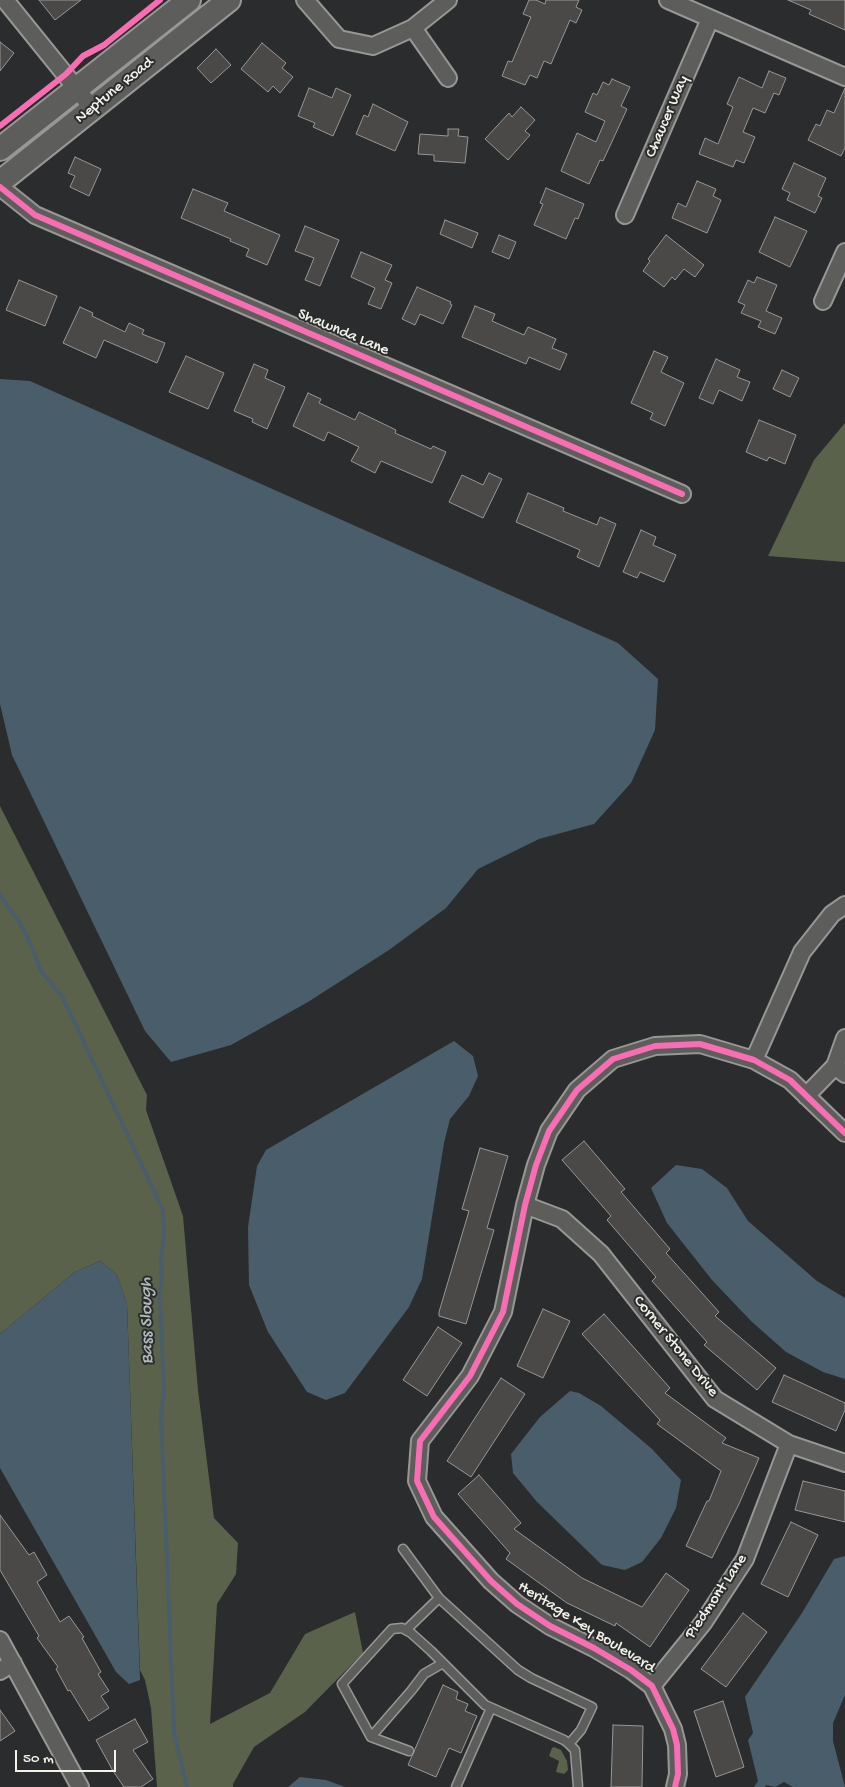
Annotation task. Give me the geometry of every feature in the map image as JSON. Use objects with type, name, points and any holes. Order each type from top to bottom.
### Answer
[{"type":"main road","name":"Neptune Road","points":[[0,149],[189,0]]},
{"type":"main road","name":"Neptune Road","points":[[0,182],[229,0]]},
{"type":"street","points":[[5,0],[93,109]]},
{"type":"street","points":[[305,0],[339,39],[373,46],[413,28],[448,0]]},
{"type":"street","points":[[668,0],[845,77]]},
{"type":"street","name":"Chaucer Way","points":[[625,214],[710,19]]},
{"type":"street","points":[[413,28],[448,78]]},
{"type":"street","name":"Shawnda Lane","points":[[0,187],[35,216],[682,494]]},
{"type":"street","points":[[823,302],[845,252]]},
{"type":"street","points":[[754,1060],[802,952],[832,914],[845,905]]},
{"type":"street","points":[[806,1096],[840,1070],[845,1038]]},
{"type":"street","name":"Heritage Key Boulevard","points":[[675,1787],[678,1774],[677,1745],[672,1729],[652,1686],[632,1670],[550,1626],[517,1604],[491,1581],[434,1518],[417,1481],[420,1441],[470,1376],[503,1312],[525,1205],[536,1165],[549,1131],[577,1090],[613,1059],[655,1046],[700,1044],[754,1060],[790,1080],[845,1133]]},
{"type":"street","name":"Corner Stone Drive","points":[[525,1205],[562,1219],[601,1254],[715,1399],[789,1444],[845,1462]]},
{"type":"street","name":"Piedmont Lane","points":[[652,1686],[703,1623],[745,1559],[789,1444]]},
{"type":"street","points":[[0,1640],[6,1667],[80,1787]]},
{"type":"lane","points":[[403,1549],[439,1598],[518,1670],[592,1707],[580,1730],[569,1744]]},
{"type":"lane","points":[[406,1630],[439,1598]]},
{"type":"lane","points":[[409,1751],[371,1737],[342,1684],[392,1630],[402,1628],[443,1663],[485,1705],[564,1740],[569,1744],[575,1750],[578,1787]]},
{"type":"lane","points":[[371,1737],[424,1674],[443,1663]]},
{"type":"lane","points":[[456,1787],[491,1708]]},
{"type":"green space","points":[[845,423],[845,562],[768,556],[814,460]]},
{"type":"green space","points":[[0,806],[147,1095],[146,1110],[183,1216],[198,1390],[214,1518],[238,1543],[236,1574],[217,1604],[210,1724],[270,1693],[305,1634],[355,1612],[363,1653],[305,1712],[254,1747],[233,1787],[157,1787],[151,1708],[145,1680],[140,1670],[127,1304],[117,1275],[100,1261],[75,1272],[0,1334]]},
{"type":"green space","points":[[554,1747],[561,1750],[567,1761],[568,1770],[564,1774],[556,1772],[559,1761],[549,1756]]},
{"type":"water","points":[[0,379],[30,381],[618,643],[658,679],[655,730],[631,783],[594,824],[539,839],[478,869],[446,908],[389,950],[308,1002],[231,1045],[171,1062],[145,1031],[12,755],[0,704]]},
{"type":"water","points":[[454,1041],[473,1056],[478,1076],[469,1096],[450,1119],[444,1143],[422,1279],[409,1307],[345,1393],[326,1400],[307,1392],[268,1332],[249,1285],[248,1227],[257,1166],[266,1150]]},
{"type":"water","points":[[676,1165],[702,1169],[727,1188],[748,1221],[817,1281],[845,1298],[845,1379],[823,1372],[786,1352],[751,1321],[712,1280],[667,1223],[651,1188]]},
{"type":"water","points":[[100,1261],[117,1275],[127,1304],[140,1680],[129,1684],[116,1672],[0,1468],[0,1334],[75,1272]]},
{"type":"water","points":[[570,1391],[579,1393],[601,1406],[651,1448],[681,1480],[676,1508],[661,1538],[642,1562],[625,1570],[602,1565],[537,1502],[513,1473],[511,1454],[540,1417]]},
{"type":"water","points":[[845,1556],[845,1695],[833,1723],[833,1741],[845,1787],[793,1787],[784,1782],[775,1787],[766,1785],[765,1787],[754,1787],[758,1781],[748,1740],[753,1733],[745,1697],[802,1613],[834,1559]]},
{"type":"water","points":[[300,1777],[326,1780],[345,1787],[288,1787]]},
{"type":"building","points":[[39,0],[81,0],[55,20]]},
{"type":"building","points":[[529,0],[536,0],[545,4],[546,0],[579,0],[576,7],[582,10],[576,23],[570,20],[551,64],[544,61],[537,78],[530,75],[525,85],[502,76],[508,61],[512,62],[531,17],[523,14]]},
{"type":"building","points":[[788,0],[845,0],[845,30],[809,14],[811,10]]},
{"type":"building","points":[[0,42],[14,53],[0,71]]},
{"type":"building","points":[[262,43],[286,63],[282,68],[293,77],[280,93],[273,86],[268,92],[241,69]]},
{"type":"building","points":[[216,49],[231,65],[211,83],[197,68]]},
{"type":"building","points":[[769,71],[786,78],[779,95],[774,93],[765,113],[753,108],[743,132],[755,137],[744,163],[736,160],[733,167],[699,154],[705,138],[718,144],[733,107],[727,104],[739,77],[762,88]]},
{"type":"building","points":[[612,79],[630,87],[621,106],[627,109],[603,161],[600,160],[589,184],[561,171],[577,133],[596,142],[605,121],[585,112],[593,93],[597,95],[603,82],[609,85]]},
{"type":"building","points":[[309,88],[332,98],[336,88],[351,95],[333,136],[313,127],[315,123],[298,116]]},
{"type":"building","points":[[845,88],[845,148],[841,156],[808,140],[816,124],[820,126],[827,110],[834,113]]},
{"type":"building","points":[[373,104],[408,122],[395,151],[356,134],[364,115],[368,117]]},
{"type":"building","points":[[521,107],[535,120],[525,131],[530,135],[508,160],[485,139],[509,113],[512,117]]},
{"type":"building","points":[[448,129],[459,129],[458,136],[468,137],[465,163],[434,161],[434,155],[418,154],[420,134],[448,136]]},
{"type":"building","points":[[75,157],[101,169],[89,196],[70,187],[75,176],[68,173]]},
{"type":"building","points":[[794,163],[826,178],[818,196],[822,198],[815,213],[787,200],[790,193],[782,189]]},
{"type":"building","points":[[697,181],[716,189],[713,196],[721,200],[707,233],[672,218],[678,203],[686,207]]},
{"type":"building","points":[[546,188],[584,204],[578,219],[575,218],[566,239],[534,225],[543,204],[540,203]]},
{"type":"building","points":[[193,189],[228,203],[224,211],[280,235],[267,265],[246,256],[249,249],[230,241],[231,239],[181,218]]},
{"type":"building","points":[[775,217],[807,231],[790,267],[759,252]]},
{"type":"building","points":[[445,220],[478,233],[472,248],[440,234]]},
{"type":"building","points":[[305,226],[339,240],[320,286],[305,280],[314,258],[295,251]]},
{"type":"building","points":[[499,235],[516,242],[509,259],[492,252]]},
{"type":"building","points":[[666,235],[704,265],[695,277],[684,269],[675,280],[672,277],[664,287],[643,271],[650,261],[648,259]]},
{"type":"building","points":[[361,252],[392,265],[385,280],[392,283],[381,309],[368,304],[375,288],[351,277]]},
{"type":"building","points":[[757,277],[777,285],[766,311],[782,318],[775,334],[758,327],[761,321],[741,313],[745,305],[738,302],[748,280],[754,283]]},
{"type":"building","points":[[19,280],[57,296],[45,326],[6,310]]},
{"type":"building","points":[[417,287],[451,302],[450,304],[452,305],[443,324],[420,314],[415,325],[402,319]]},
{"type":"building","points":[[475,306],[495,314],[492,321],[524,335],[528,327],[556,339],[552,348],[567,354],[560,370],[529,357],[526,364],[462,337]]},
{"type":"building","points":[[80,307],[93,313],[92,316],[125,332],[129,323],[144,330],[142,334],[165,343],[157,363],[104,340],[96,358],[63,343]]},
{"type":"building","points":[[654,351],[668,357],[661,372],[684,383],[665,426],[650,419],[653,413],[631,403]]},
{"type":"building","points":[[186,356],[224,373],[208,409],[169,392]]},
{"type":"building","points":[[716,359],[740,370],[737,377],[750,382],[742,401],[719,390],[713,404],[699,398]]},
{"type":"building","points":[[254,364],[268,370],[265,378],[285,387],[267,429],[252,422],[253,419],[234,411]]},
{"type":"building","points":[[782,370],[799,378],[790,397],[773,389]]},
{"type":"building","points":[[308,393],[321,399],[319,403],[355,420],[359,412],[396,430],[395,433],[431,449],[433,446],[446,452],[432,483],[381,461],[375,473],[351,461],[359,447],[328,432],[324,441],[293,426]]},
{"type":"building","points":[[759,420],[796,435],[785,464],[769,457],[767,461],[746,452]]},
{"type":"building","points":[[489,473],[502,479],[483,518],[449,502],[462,475],[483,485]]},
{"type":"building","points":[[528,493],[564,508],[563,511],[597,525],[600,517],[616,524],[599,567],[577,557],[580,550],[516,522]]},
{"type":"building","points":[[641,530],[656,537],[653,545],[676,555],[664,582],[640,572],[637,578],[623,572]]},
{"type":"building","points":[[584,1141],[625,1189],[621,1192],[670,1249],[666,1253],[719,1312],[715,1316],[776,1368],[757,1390],[704,1345],[707,1342],[652,1281],[656,1277],[607,1220],[611,1216],[562,1160]]},
{"type":"building","points":[[480,1148],[508,1156],[487,1228],[494,1230],[466,1324],[439,1316],[439,1312],[469,1211],[462,1209]]},
{"type":"building","points":[[543,1309],[570,1321],[543,1378],[517,1366]]},
{"type":"building","points":[[604,1314],[670,1388],[665,1393],[726,1438],[722,1443],[759,1458],[712,1558],[686,1546],[707,1501],[709,1501],[721,1471],[657,1424],[660,1420],[582,1334]]},
{"type":"building","points":[[438,1327],[462,1343],[427,1396],[403,1380]]},
{"type":"building","points":[[784,1375],[845,1403],[845,1410],[836,1431],[772,1402]]},
{"type":"building","points":[[501,1378],[525,1394],[471,1477],[447,1461]]},
{"type":"building","points":[[479,1475],[521,1523],[514,1529],[582,1578],[642,1607],[666,1573],[689,1590],[650,1647],[616,1623],[615,1626],[567,1603],[506,1559],[510,1553],[458,1494]]},
{"type":"building","points":[[803,1481],[845,1491],[845,1522],[795,1510]]},
{"type":"building","points":[[0,1515],[29,1555],[34,1552],[47,1575],[37,1582],[60,1622],[69,1616],[84,1637],[82,1638],[101,1672],[98,1674],[109,1691],[101,1696],[109,1708],[89,1721],[70,1690],[68,1691],[56,1669],[58,1667],[37,1638],[39,1636],[0,1570]]},
{"type":"building","points":[[791,1522],[818,1535],[788,1597],[761,1584]]},
{"type":"building","points":[[743,1613],[767,1632],[726,1687],[701,1669]]},
{"type":"building","points":[[443,1685],[458,1692],[456,1699],[468,1704],[465,1711],[477,1716],[461,1753],[449,1748],[436,1777],[408,1765]]},
{"type":"building","points":[[723,1701],[744,1767],[716,1777],[694,1711]]},
{"type":"building","points":[[0,1710],[15,1731],[0,1741]]},
{"type":"building","points":[[135,1719],[148,1742],[133,1750],[153,1779],[141,1787],[124,1787],[96,1740]]},
{"type":"building","points":[[613,1725],[643,1726],[642,1787],[611,1787]]},
{"type":"waterway","name":"Bass Slough","points":[[0,894],[19,921],[41,971],[63,998],[163,1210],[164,1233],[160,1297],[164,1391],[161,1415],[174,1732],[187,1787]]},
{"type":"cycle path","points":[[0,126],[66,74],[83,56],[104,45],[160,0]]},
{"type":"cycle path","points":[[0,187],[35,215],[682,494]]},
{"type":"cycle path","points":[[675,1787],[678,1774],[677,1745],[673,1729],[652,1686],[631,1670],[594,1648],[550,1626],[517,1604],[491,1581],[434,1517],[417,1481],[420,1441],[470,1376],[503,1312],[525,1205],[536,1165],[549,1131],[577,1090],[613,1059],[655,1046],[700,1044],[754,1060],[790,1080],[845,1133]]}]
